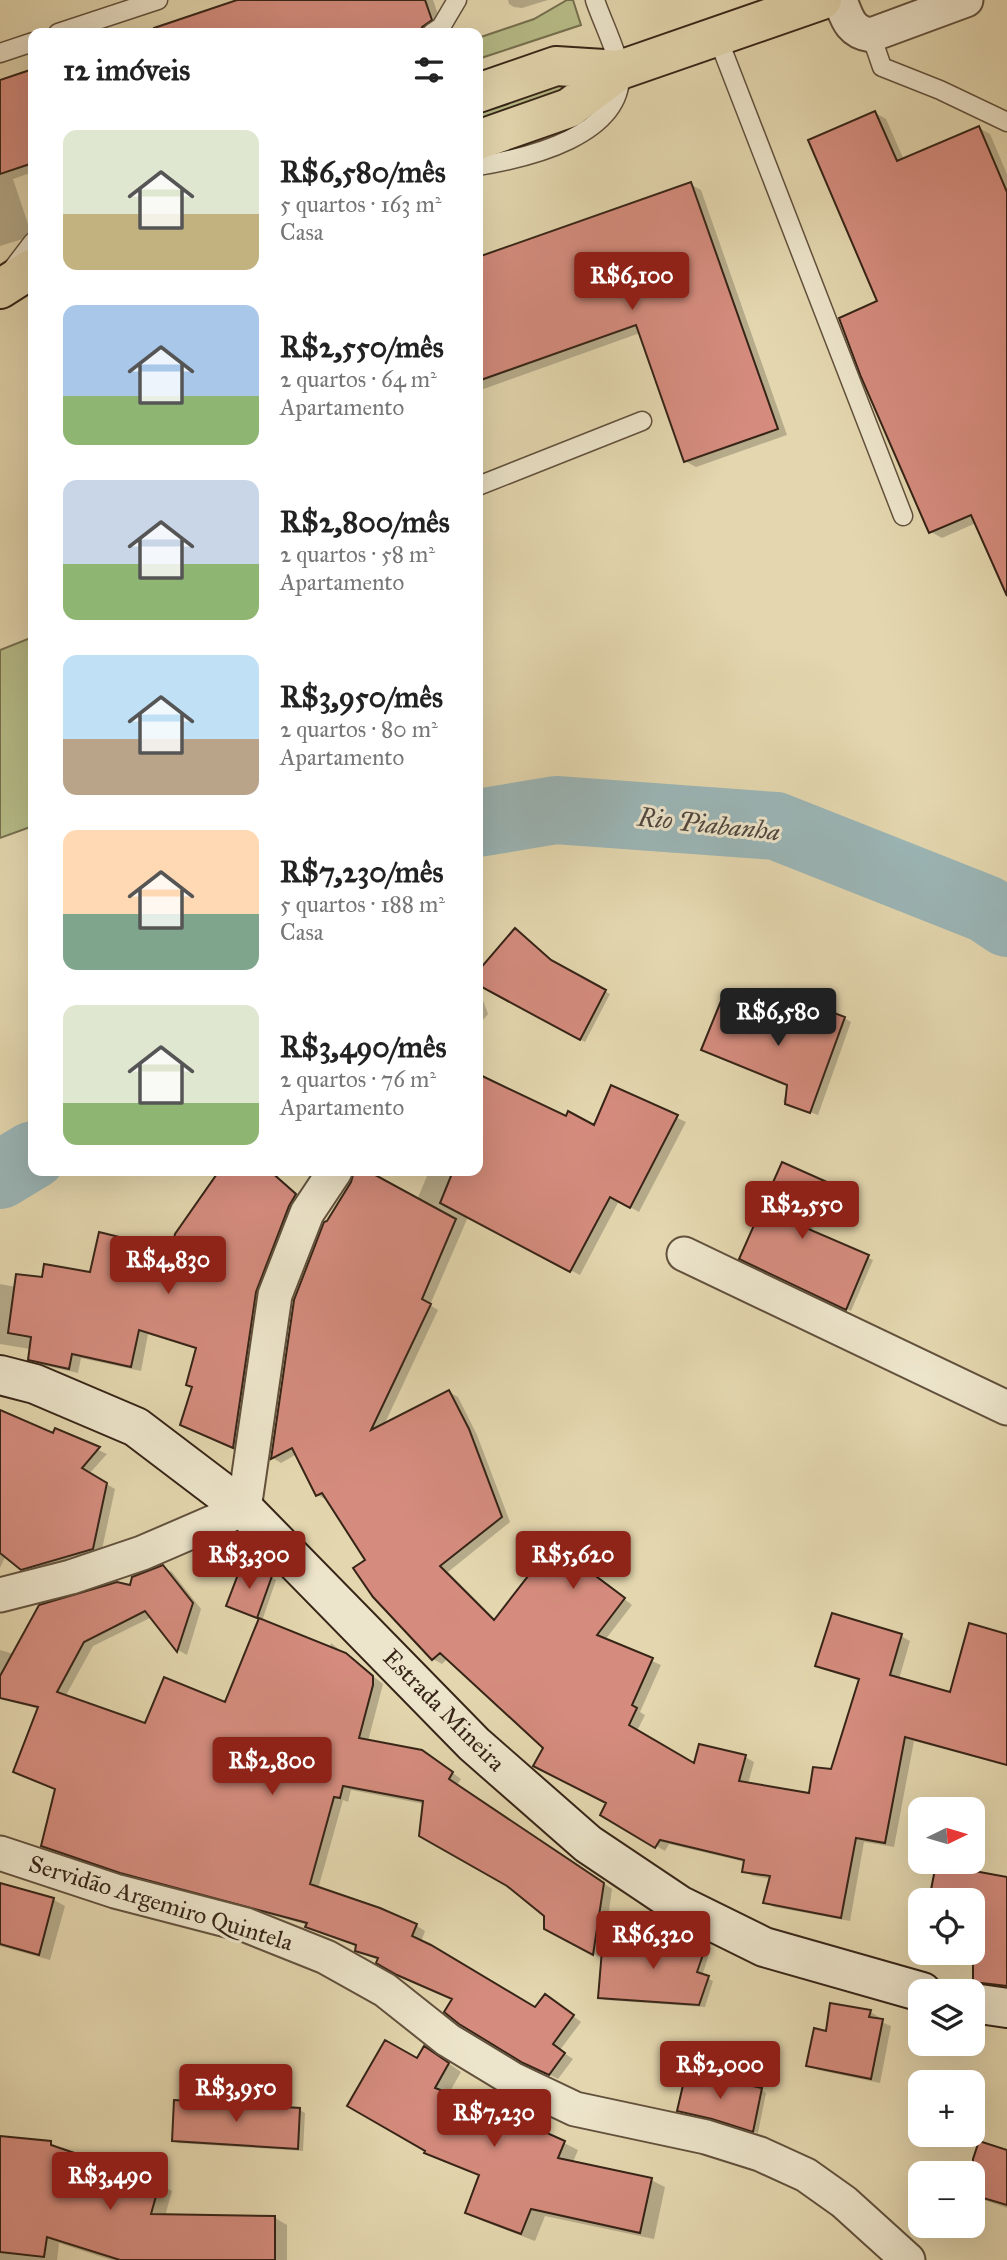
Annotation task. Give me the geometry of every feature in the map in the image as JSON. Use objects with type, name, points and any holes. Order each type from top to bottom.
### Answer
[{"type":"main road","points":[[483,138],[569,108],[620,70],[822,0]]},
{"type":"main road","points":[[483,91],[556,66],[620,70]]},
{"type":"main road","points":[[0,288],[28,271]]},
{"type":"main road","points":[[0,288],[28,285]]},
{"type":"street","points":[[840,0],[849,23],[860,34],[871,35],[967,0]]},
{"type":"street","points":[[0,1595],[71,1577],[142,1553],[244,1509],[275,1295],[307,1213],[332,1176]]},
{"type":"street","points":[[684,1254],[1007,1408]]},
{"type":"street","name":"Estrada Mineira","points":[[0,1375],[35,1384],[136,1427],[244,1509],[474,1744],[587,1844],[679,1905],[764,1947],[908,1988]]},
{"type":"street","name":"Servidão Argemiro Quintela","points":[[0,1853],[115,1891],[246,1924],[326,1957],[385,1990],[448,2040],[503,2073],[575,2109],[706,2137],[760,2154],[806,2175],[844,2202],[908,2260]]},
{"type":"street","points":[[985,2005],[1007,2008]]},
{"type":"lane","points":[[73,28],[158,0]]},
{"type":"lane","points":[[440,28],[457,0]]},
{"type":"lane","points":[[483,165],[511,160],[570,140],[600,120],[615,102],[620,70],[595,0]]},
{"type":"lane","points":[[871,35],[882,67],[940,90],[1007,122]]},
{"type":"lane","points":[[717,36],[903,516]]},
{"type":"lane","points":[[0,52],[28,43]]},
{"type":"lane","points":[[0,288],[28,249]]},
{"type":"lane","points":[[483,484],[642,421]]},
{"type":"green space","points":[[567,0],[573,0],[581,25],[483,57],[483,36],[534,19]]},
{"type":"green space","points":[[569,82],[563,90],[483,119],[483,107]]},
{"type":"green space","points":[[28,639],[28,828],[0,838],[0,650]]},
{"type":"building","points":[[237,0],[425,0],[432,20],[422,28],[154,28]]},
{"type":"building","points":[[28,71],[28,165],[0,174],[0,80]]},
{"type":"building","points":[[875,111],[897,161],[979,126],[1007,192],[1007,596],[971,515],[929,533],[861,377],[839,318],[877,301],[808,140]]},
{"type":"building","points":[[691,182],[778,429],[684,462],[636,325],[483,379],[483,255]]},
{"type":"building","points":[[515,928],[551,960],[606,990],[580,1040],[483,988],[483,965]]},
{"type":"building","points":[[721,1001],[774,1023],[779,1009],[810,1021],[816,1006],[845,1017],[810,1113],[785,1104],[787,1085],[701,1050]]},
{"type":"building","points":[[483,1076],[566,1116],[568,1111],[594,1125],[611,1085],[678,1115],[630,1208],[610,1197],[570,1272],[440,1203],[451,1176],[483,1176]]},
{"type":"building","points":[[782,1162],[827,1182],[806,1228],[869,1255],[846,1310],[739,1259]]},
{"type":"building","points":[[216,1176],[276,1176],[296,1194],[256,1292],[233,1448],[180,1425],[192,1387],[186,1385],[196,1348],[139,1330],[131,1367],[72,1354],[69,1369],[28,1360],[31,1337],[8,1333],[16,1274],[42,1277],[44,1264],[90,1272],[99,1232],[172,1250],[175,1234]]},
{"type":"building","points":[[353,1176],[377,1176],[456,1219],[422,1299],[431,1304],[371,1430],[449,1390],[469,1429],[502,1517],[440,1566],[494,1620],[553,1544],[625,1598],[597,1635],[653,1658],[632,1705],[637,1708],[629,1725],[694,1763],[699,1744],[746,1755],[739,1781],[809,1793],[813,1767],[831,1769],[859,1679],[815,1666],[832,1613],[902,1634],[890,1675],[950,1692],[969,1623],[1007,1634],[1007,1765],[905,1737],[885,1843],[856,1838],[841,1918],[763,1903],[770,1876],[742,1872],[744,1860],[660,1840],[655,1848],[600,1815],[606,1803],[533,1766],[543,1748],[440,1653],[432,1660],[373,1597],[353,1568],[365,1560],[322,1493],[316,1496],[292,1448],[271,1459],[294,1300],[324,1222]]},
{"type":"building","points":[[0,1410],[53,1433],[55,1428],[100,1447],[82,1468],[107,1483],[93,1549],[21,1570],[0,1553]]},
{"type":"building","points":[[242,1564],[272,1576],[257,1618],[226,1606]]},
{"type":"building","points":[[163,1565],[193,1603],[177,1652],[145,1611],[84,1642],[57,1692],[145,1723],[164,1677],[225,1702],[259,1618],[346,1653],[373,1676],[359,1738],[422,1750],[453,1772],[449,1779],[604,1883],[593,1955],[544,1929],[544,1916],[507,1886],[419,1836],[423,1801],[343,1786],[340,1798],[334,1797],[310,1884],[417,1924],[412,1936],[535,2007],[545,1994],[574,2015],[553,2044],[565,2053],[549,2075],[523,2063],[459,2024],[444,2012],[452,1999],[397,1975],[376,1963],[378,1958],[355,1951],[356,1945],[305,1927],[307,1923],[120,1873],[41,1846],[55,1789],[13,1772],[38,1707],[0,1698],[0,1676],[39,1605],[117,1582],[130,1585],[132,1577]]},
{"type":"building","points":[[985,1873],[1007,1877],[1007,1986],[985,1983],[985,1979],[973,1979],[973,1965],[985,1965],[985,1888],[931,1888],[934,1874]]},
{"type":"building","points":[[0,1883],[54,1898],[39,1955],[0,1944]]},
{"type":"building","points":[[675,1932],[707,1943],[697,1972],[709,1976],[699,2005],[598,1998],[603,1938],[672,1943]]},
{"type":"building","points":[[830,2003],[871,2010],[869,2017],[883,2019],[871,2079],[806,2066],[814,2028],[826,2031]]},
{"type":"building","points":[[385,2040],[417,2058],[424,2046],[449,2063],[435,2088],[507,2115],[565,2141],[558,2158],[652,2178],[640,2233],[531,2209],[521,2234],[465,2213],[479,2175],[424,2153],[425,2151],[347,2106]]},
{"type":"building","points":[[686,2072],[762,2088],[753,2132],[677,2111]]},
{"type":"building","points":[[174,2100],[300,2108],[298,2149],[172,2141]]},
{"type":"building","points":[[0,2136],[51,2141],[51,2145],[160,2182],[151,2214],[275,2216],[275,2260],[120,2260],[47,2237],[44,2257],[0,2252]]},
{"type":"building","points":[[985,2143],[1007,2150],[1007,2205],[985,2199],[985,2161],[973,2159],[977,2147],[985,2147]]},
{"type":"waterway","name":"Rio Piabanha","points":[[483,822],[556,810],[776,826],[986,909],[1007,923]]},
{"type":"waterway","name":"Rio Piabanha","points":[[0,1175],[28,1158]]}]
